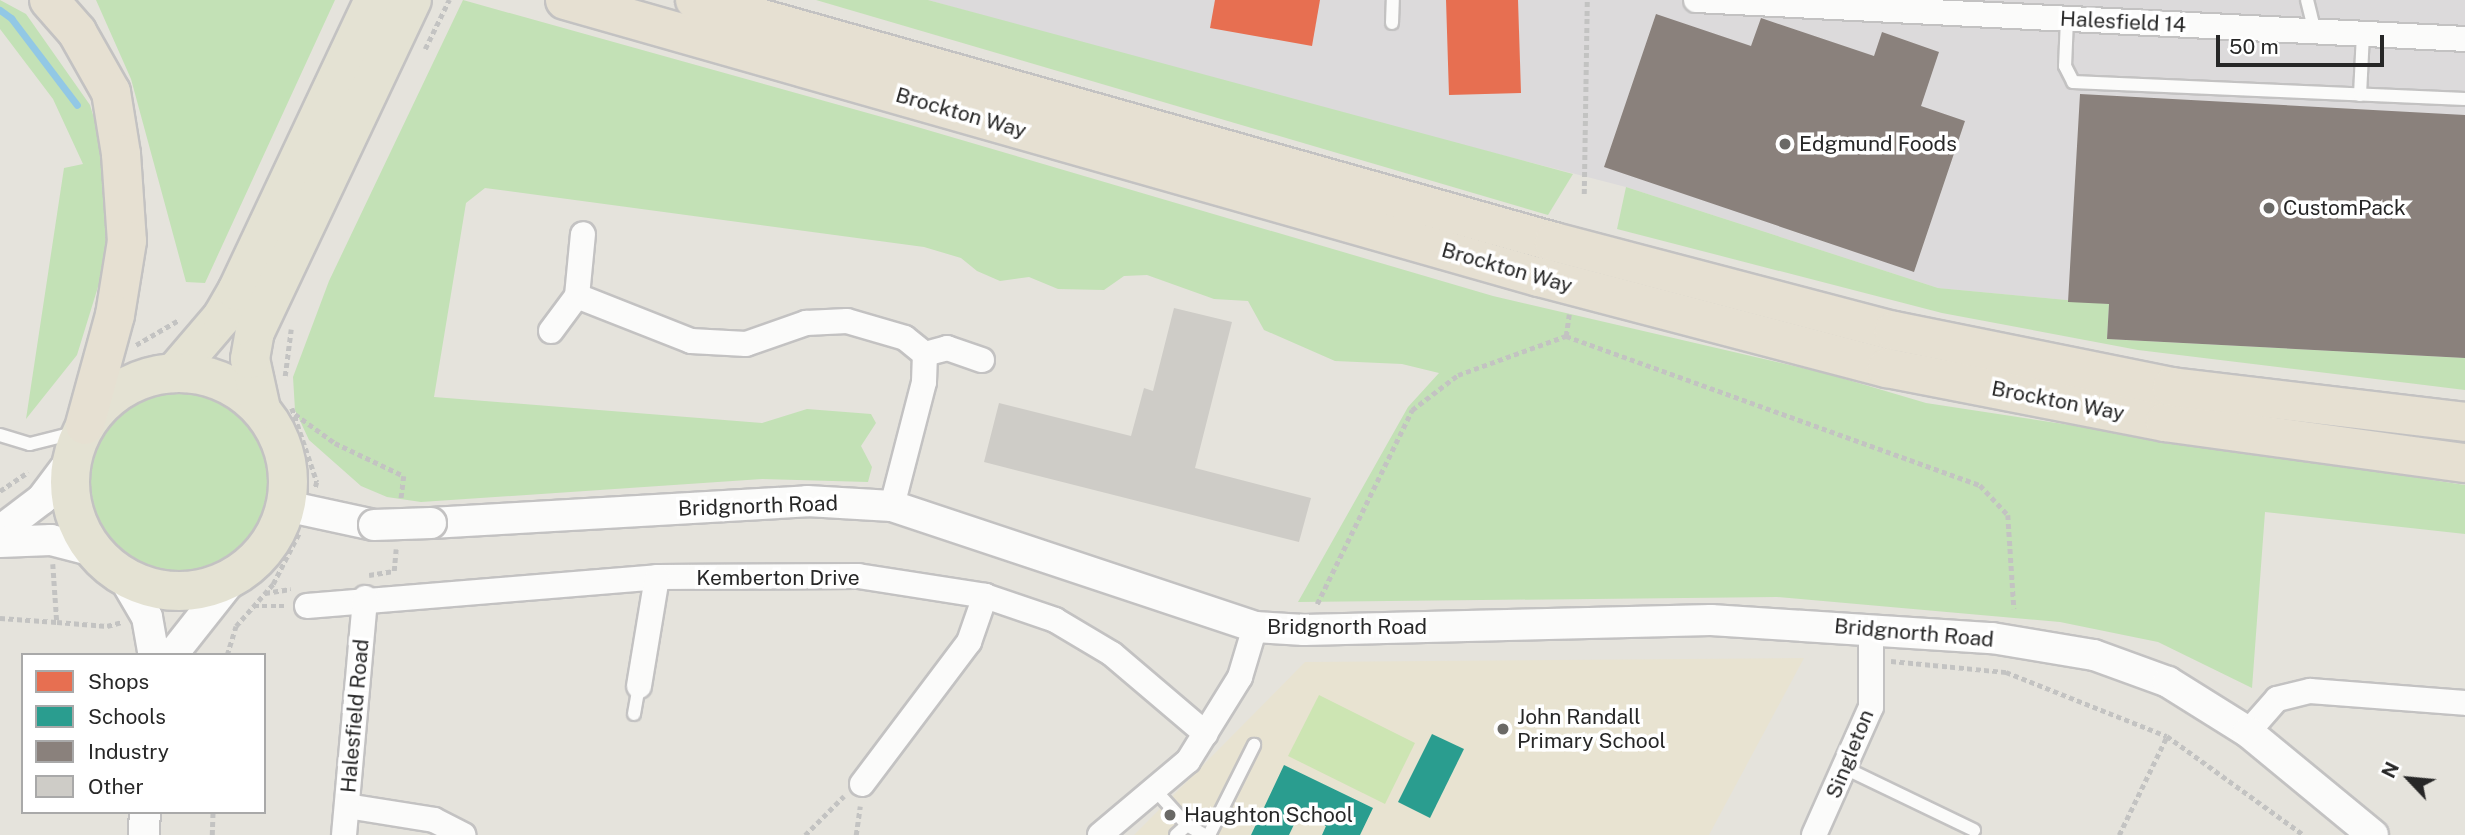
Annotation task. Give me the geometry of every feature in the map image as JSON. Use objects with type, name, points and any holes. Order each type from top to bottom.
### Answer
[{"type":"highway","points":[[49,0],[77,32],[111,92],[121,154],[127,241],[116,315],[80,438]]},
{"type":"highway","name":"Brockton Way","points":[[565,0],[1539,278],[1887,368],[2165,422],[2465,463]]},
{"type":"highway","name":"Brockton Way","points":[[695,0],[1554,242],[1894,331],[2172,387],[2465,422]]},
{"type":"main road","points":[[175,372],[222,317],[237,291],[374,0]]},
{"type":"main road","points":[[279,399],[222,380],[175,372],[123,387],[80,438],[70,492],[77,523],[94,551],[124,578],[150,588],[178,592],[206,589],[243,592],[269,544],[298,510],[283,444],[279,399],[250,359],[255,332],[412,0]]},
{"type":"street","name":"Halesfield 14","points":[[1696,1],[2465,39]]},
{"type":"street","points":[[551,331],[577,296],[583,234]]},
{"type":"street","points":[[577,296],[691,341],[746,344],[806,323],[847,321],[905,338],[925,355]]},
{"type":"street","points":[[925,355],[947,348],[982,360]]},
{"type":"street","points":[[892,506],[924,383],[925,355]]},
{"type":"street","points":[[0,531],[42,499],[80,438]]},
{"type":"street","name":"Bridgnorth Road","points":[[298,510],[374,525],[807,501],[892,506],[1255,627],[1304,630],[1711,620],[1871,628],[1992,638],[2094,655],[2168,682],[2248,732],[2373,835]]},
{"type":"street","points":[[0,542],[51,540],[94,551]]},
{"type":"street","name":"Kemberton Drive","points":[[307,606],[365,598],[657,577],[858,576],[985,596],[1055,620],[1112,654],[1206,734]]},
{"type":"street","points":[[639,686],[657,577]]},
{"type":"street","points":[[124,578],[147,617],[154,653]]},
{"type":"street","points":[[174,653],[243,592]]},
{"type":"street","points":[[862,784],[969,642],[985,596]]},
{"type":"street","name":"Halesfield Road","points":[[344,835],[365,598]]},
{"type":"street","points":[[1100,835],[1188,761],[1240,677],[1255,627]]},
{"type":"street","name":"Singleton","points":[[1814,835],[1847,769],[1871,707],[1871,628]]},
{"type":"street","points":[[2248,732],[2277,699],[2310,691],[2465,703]]},
{"type":"street","points":[[347,806],[434,820],[463,835]]},
{"type":"street","points":[[144,835],[145,814]]},
{"type":"lane","points":[[1392,23],[1393,0]]},
{"type":"lane","points":[[2307,0],[2315,32]]},
{"type":"lane","points":[[2067,19],[2065,66],[2073,82],[2465,99]]},
{"type":"lane","points":[[2360,95],[2362,34]]},
{"type":"lane","points":[[0,435],[30,444],[80,438]]},
{"type":"lane","points":[[634,714],[639,686]]},
{"type":"lane","points":[[1209,835],[1254,746]]},
{"type":"lane","points":[[1847,769],[1974,830]]},
{"type":"lane","points":[[1155,790],[1187,825],[1203,835]]},
{"type":"lane","points":[[1176,835],[1187,825]]},
{"type":"path","points":[[419,61],[449,0]]},
{"type":"path","points":[[1584,194],[1587,0]]},
{"type":"path","points":[[1566,336],[1569,314]]},
{"type":"path","points":[[243,592],[273,584],[298,510],[317,482],[279,399],[292,325]]},
{"type":"path","points":[[1304,630],[1412,410],[1458,375],[1566,336],[1980,485],[2008,515],[2014,609]]},
{"type":"path","points":[[0,491],[35,468]]},
{"type":"path","points":[[243,592],[307,606]]},
{"type":"path","points":[[228,653],[243,592]]},
{"type":"path","points":[[0,618],[57,622]]},
{"type":"path","points":[[1871,659],[2006,672],[2167,736],[2304,835]]},
{"type":"path","points":[[2119,835],[2167,736]]},
{"type":"path","points":[[805,835],[836,802],[862,784]]},
{"type":"path","points":[[856,835],[862,784]]},
{"type":"path","points":[[212,835],[213,814]]},
{"type":"shaded area","points":[[928,0],[2465,0],[2465,358],[2107,339],[2108,304],[1938,288],[1626,187],[1238,87]]},
{"type":"shaded area","name":"John Randall Primary School","points":[[1804,658],[1709,835],[1134,835],[1305,662]]},
{"type":"green space","points":[[0,0],[26,14],[90,105],[104,151],[110,248],[77,355],[26,419],[64,168],[83,164],[53,99],[0,29]]},
{"type":"green space","points":[[96,0],[335,0],[205,283],[186,282],[131,79]]},
{"type":"green space","points":[[463,0],[907,124],[1493,296],[1828,374],[1926,403],[2465,485],[2465,534],[2265,512],[2252,688],[2158,642],[2060,622],[1777,597],[1298,602],[1408,407],[1439,373],[1402,364],[1335,361],[1264,330],[1248,301],[1214,299],[1147,275],[1124,276],[1104,290],[1058,289],[1029,277],[1000,281],[977,271],[961,258],[924,247],[485,188],[466,203],[434,397],[762,423],[807,409],[871,414],[876,423],[861,446],[872,467],[868,482],[762,479],[421,502],[387,497],[361,486],[309,440],[295,410],[293,377],[329,281]]},
{"type":"green space","points":[[816,0],[928,0],[1573,174],[1548,215]]},
{"type":"green space","points":[[1626,187],[1938,288],[2109,304],[2107,339],[2465,358],[2465,390],[2138,350],[1942,313],[1617,229]]},
{"type":"green space","points":[[178,391],[196,392],[213,398],[243,417],[262,447],[268,464],[268,500],[262,517],[243,547],[213,566],[196,572],[178,573],[160,572],[143,566],[113,547],[94,517],[88,500],[87,482],[88,464],[94,447],[113,417],[143,398],[160,392]]},
{"type":"green space","points":[[1319,695],[1415,743],[1385,804],[1288,756]]},
{"type":"building: Shops","points":[[1215,0],[1320,0],[1312,46],[1210,28]]},
{"type":"building: Shops","points":[[1446,0],[1518,0],[1521,93],[1449,95]]},
{"type":"building: Schools","points":[[1432,734],[1464,749],[1430,818],[1398,802]]},
{"type":"building: Schools","points":[[1284,765],[1373,808],[1360,835],[1322,835],[1326,826],[1299,814],[1289,835],[1251,835]]},
{"type":"building: Industry","name":"Edgmund Foods","points":[[1656,14],[1751,46],[1761,18],[1874,56],[1882,32],[1939,52],[1921,106],[1965,121],[1914,272],[1604,167]]},
{"type":"building: Industry","name":"CustomPack","points":[[2080,94],[2465,115],[2465,358],[2107,339],[2109,304],[2068,302]]},
{"type":"building: Other","points":[[1174,308],[1232,322],[1195,468],[1311,498],[1299,542],[984,462],[999,403],[1131,436],[1144,388],[1153,391]]},
{"type":"waterway","points":[[0,10],[11,18],[77,105]]},
{"type":"place","name":"Edgmund Foods","points":[[1785,144]]},
{"type":"place","name":"CustomPack","points":[[2269,208]]},
{"type":"place","name":"John Randall Primary School","points":[[1503,729]]},
{"type":"place","name":"Haughton School","points":[[1170,815]]}]
